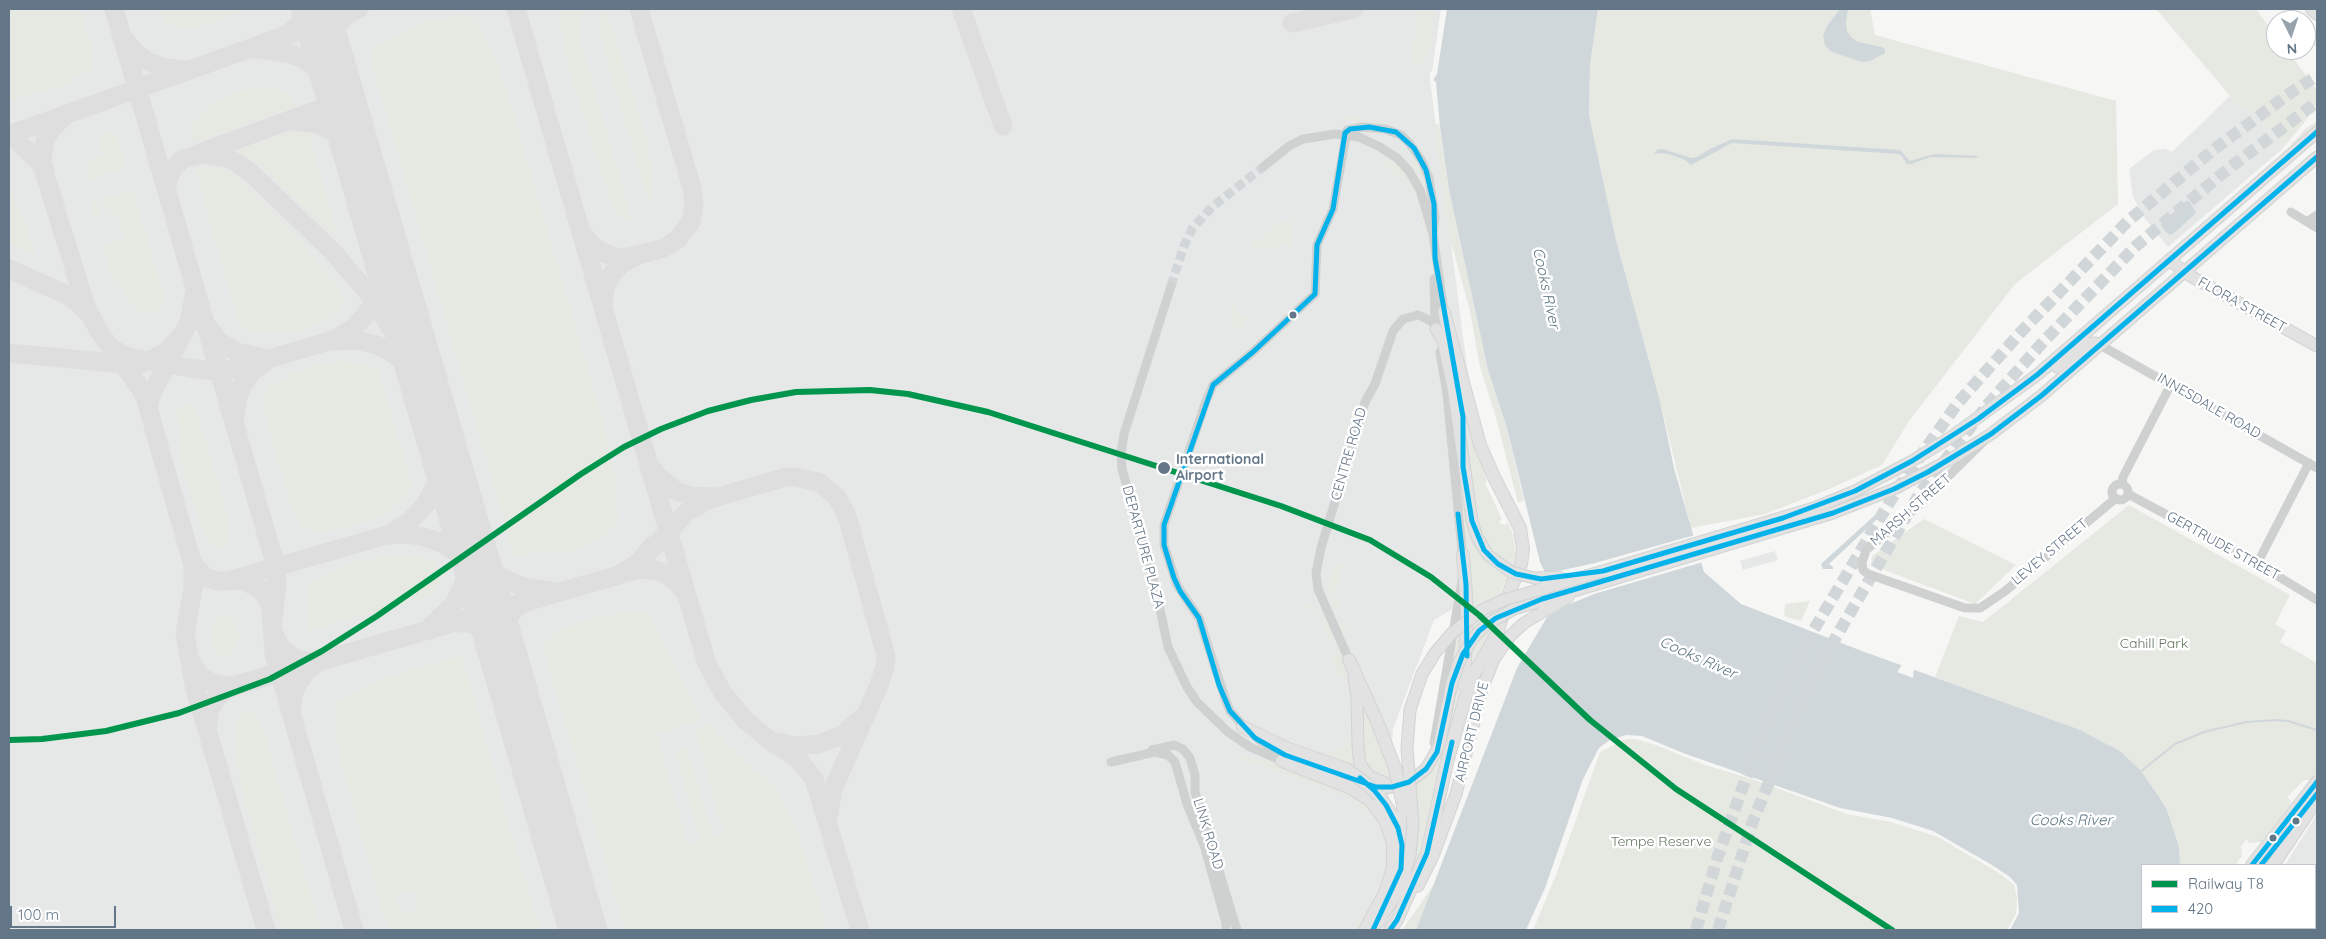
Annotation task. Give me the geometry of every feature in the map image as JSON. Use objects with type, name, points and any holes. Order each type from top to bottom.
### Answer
[{"type":"highway","points":[[2312,9],[2317,14]]},
{"type":"highway","points":[[1444,312],[1480,445],[1520,528],[1523,549],[1522,564],[1508,595],[1497,634],[1470,681],[1448,759]]},
{"type":"highway","points":[[1393,925],[1427,853],[1465,682],[1467,609],[1463,555]]},
{"type":"highway","points":[[1350,660],[1376,719],[1401,791],[1405,824],[1407,852],[1376,927]]},
{"type":"highway","points":[[1240,724],[1302,768],[1341,783],[1361,794],[1376,807],[1388,828],[1394,851],[1392,875],[1365,930]]},
{"type":"highway","points":[[1282,754],[1346,769],[1378,791],[1398,828],[1402,845],[1401,869]]},
{"type":"highway","points":[[2253,864],[2317,782]]},
{"type":"highway","points":[[2274,864],[2317,798]]},
{"type":"main road","name":"MARSH STREET","points":[[1735,537],[1855,491],[1912,461],[2001,403],[2037,375],[2316,134]]},
{"type":"main road","name":"MARSH STREET","points":[[1605,575],[1735,537],[1833,513],[1894,489],[1944,463],[1991,434],[2041,396],[2317,157]]},
{"type":"main road","name":"FLORA STREET","points":[[2169,260],[2185,272],[2317,346]]},
{"type":"main road","points":[[1444,312],[1463,417],[1463,467]]},
{"type":"main road","points":[[1436,328],[1443,341],[1453,387],[1470,513],[1477,537],[1488,555],[1511,572],[1541,579],[1605,575]]},
{"type":"main road","points":[[2001,403],[2024,390],[2087,344],[2094,343],[2100,345]]},
{"type":"main road","points":[[1302,768],[1378,791],[1398,786],[1418,776],[1430,764],[1439,746],[1452,683],[1459,662],[1466,647],[1480,631],[1496,618],[1525,604],[1605,575]]},
{"type":"main road","points":[[1376,927],[1401,886],[1413,824],[1407,748],[1408,723],[1417,686],[1428,663],[1452,633],[1482,610],[1504,600],[1605,575]]},
{"type":"main road","name":"AIRPORT DRIVE","points":[[1393,925],[1421,881],[1441,835],[1460,781],[1485,677],[1504,644],[1517,629],[1539,612],[1605,575]]},
{"type":"main road","points":[[1350,660],[1357,697],[1358,747],[1362,767],[1369,776],[1380,782],[1393,783],[1418,776]]},
{"type":"street","points":[[1240,724],[1226,701],[1199,618],[1177,585],[1163,539],[1164,525],[1168,512],[1213,385],[1253,352],[1315,294],[1317,246],[1334,209],[1347,130],[1362,127],[1385,129],[1401,135],[1410,144],[1422,161],[1429,178],[1435,217],[1433,234]]},
{"type":"street","points":[[1263,167],[1290,146],[1303,139],[1335,134],[1359,137],[1389,152],[1403,164],[1415,180],[1424,199],[1433,234],[1436,328],[1447,394],[1463,555],[1461,586],[1434,744],[1418,776]]},
{"type":"street","points":[[2291,212],[2317,228]]},
{"type":"street","points":[[2307,222],[2317,215]]},
{"type":"street","points":[[1435,258],[1444,312]]},
{"type":"street","name":"DEPARTURE PLAZA","points":[[1171,286],[1124,434],[1121,448],[1122,469],[1155,586],[1163,628],[1173,660],[1187,687],[1211,717],[1235,738],[1260,751],[1282,754]]},
{"type":"street","name":"CENTRE ROAD","points":[[1350,660],[1318,588],[1317,561],[1365,402],[1375,384],[1393,331],[1400,322],[1412,316],[1426,317],[1436,328]]},
{"type":"street","name":"INNESDALE ROAD","points":[[2100,345],[2313,466]]},
{"type":"street","points":[[2122,484],[2123,477],[2171,384]]},
{"type":"street","name":"MARSH STREET","points":[[1984,606],[1974,609],[1965,608],[1868,574],[1863,570],[1862,563],[1866,550],[1918,507],[1962,466],[1991,434]]},
{"type":"street","points":[[2257,564],[2313,466]]},
{"type":"street","points":[[2118,484],[2122,484],[2127,488],[2128,494],[2123,499],[2116,498],[2112,493],[2113,488],[2118,484]]},
{"type":"street","name":"GERTRUDE STREET","points":[[2128,494],[2257,564],[2317,600]]},
{"type":"street","name":"LEVEY STREET","points":[[1984,606],[2116,498]]},
{"type":"street","name":"LINK ROAD","points":[[1111,762],[1145,753],[1156,748],[1174,745],[1183,749],[1190,758],[1195,775],[1195,792],[1237,930]]},
{"type":"street","name":"LINK ROAD","points":[[1145,753],[1164,753],[1175,762],[1187,804],[1204,845],[1226,923],[1226,930]]},
{"type":"shaded area","points":[[9,9],[1441,9],[1430,80],[1495,584],[1434,620],[1393,729],[1386,846],[1387,867],[1381,891],[1362,930],[9,930]]},
{"type":"shaded area","points":[[2230,96],[2238,105],[2252,110],[2280,141],[2281,150],[2168,247],[2146,220],[2133,197],[2129,169],[2154,150],[2165,149],[2172,152]]},
{"type":"shaded area","points":[[1775,551],[1778,560],[1743,570],[1740,561]]},
{"type":"shaded area","points":[[2317,814],[2317,921],[2316,864],[2286,864]]},
{"type":"green space","points":[[9,9],[80,9],[92,49],[89,51],[95,68],[57,88],[43,93],[17,96],[16,100],[9,97]]},
{"type":"green space","points":[[156,9],[246,9],[215,23],[184,28],[169,25]]},
{"type":"green space","points":[[558,9],[584,9],[580,27],[582,47],[632,221],[623,219],[616,212],[617,210],[608,193],[569,70]]},
{"type":"green space","points":[[604,9],[614,34],[648,144],[652,180],[652,199],[649,204],[602,43],[600,20]]},
{"type":"green space","points":[[1419,9],[1435,9],[1430,49],[1423,61],[1409,68]]},
{"type":"green space","points":[[1598,9],[1870,9],[1875,35],[2116,101],[2118,204],[2015,284],[1909,421],[1882,465],[1829,489],[1765,514],[1691,528],[1660,401],[1616,240],[1589,115],[1590,65]]},
{"type":"green space","points":[[2156,9],[2256,9],[2266,22],[2266,60],[2294,60],[2317,90],[2317,103],[2304,123],[2281,150],[2280,141],[2252,110],[2238,105]]},
{"type":"green space","points":[[461,15],[469,16],[478,24],[489,43],[507,92],[602,418],[615,476],[618,519],[615,527],[590,544],[571,551],[536,551],[516,557],[513,552],[369,54],[385,41],[422,22]]},
{"type":"green space","points":[[2316,29],[2317,30],[2316,47]]},
{"type":"green space","points":[[274,87],[290,95],[294,107],[194,142],[192,138],[194,120],[221,98],[230,96],[230,93],[240,90]]},
{"type":"green space","points":[[1350,116],[1387,124],[1340,119],[1340,117]]},
{"type":"green space","points":[[2317,121],[2317,126],[2284,153],[2305,129]]},
{"type":"green space","points":[[1439,124],[1449,190],[1488,370],[1507,428],[1524,501],[1518,503],[1495,414],[1480,367],[1469,307],[1451,242],[1440,175],[1435,125]]},
{"type":"green space","points":[[111,132],[116,133],[126,167],[88,181],[90,159],[104,157],[98,136]]},
{"type":"green space","points":[[297,132],[309,133],[338,239],[265,169],[239,151],[279,135]]},
{"type":"green space","points":[[1379,152],[1401,169],[1416,189],[1425,217],[1426,233],[1424,233],[1420,208],[1410,186],[1401,177],[1389,171]]},
{"type":"green space","points":[[1414,159],[1420,169],[1426,197],[1418,178],[1408,164]]},
{"type":"green space","points":[[196,168],[223,169],[237,178],[295,234],[341,292],[347,304],[339,308],[340,311],[330,315],[331,318],[311,325],[312,327],[296,331],[269,334],[241,328],[205,207]]},
{"type":"green space","points":[[9,190],[20,209],[36,259],[9,242]]},
{"type":"green space","points":[[133,190],[165,300],[164,306],[161,305],[151,319],[148,308],[141,312],[126,300],[120,284],[117,285],[112,274],[101,244],[125,238],[117,213],[107,215],[102,199]]},
{"type":"green space","points":[[97,201],[100,218],[95,221],[91,203]]},
{"type":"green space","points":[[1290,220],[1293,222],[1293,245],[1255,249],[1249,252],[1252,245],[1275,226]]},
{"type":"green space","points":[[1236,305],[1238,314],[1247,319],[1246,325],[1242,328],[1237,328],[1232,323],[1229,309]]},
{"type":"green space","points":[[343,360],[344,363],[354,360],[355,364],[363,363],[366,366],[378,369],[412,486],[403,499],[394,507],[382,515],[351,527],[323,531],[299,528],[300,524],[293,514],[262,399],[271,386],[293,373],[320,363],[321,366]]},
{"type":"green space","points":[[188,403],[195,406],[227,513],[229,529],[231,530],[226,543],[217,552],[209,540],[196,511],[182,465],[177,410],[180,406]]},
{"type":"green space","points":[[1473,437],[1487,481],[1485,483],[1502,519],[1499,522],[1506,525],[1507,521],[1513,534],[1515,553],[1512,567],[1490,547],[1487,548],[1482,538],[1477,521],[1467,438]]},
{"type":"green space","name":"Cahill Park","points":[[2129,505],[2290,595],[2275,624],[2286,631],[2280,642],[2317,663],[2317,772],[2312,780],[2304,780],[2287,797],[2291,801],[2289,806],[2261,842],[2249,843],[2247,839],[2241,846],[2242,856],[2236,864],[2180,864],[2179,847],[2167,810],[2120,751],[2078,729],[1935,677],[1959,616],[1983,622]]},
{"type":"green space","points":[[1462,507],[1475,544],[1485,561],[1499,572],[1509,576],[1502,588],[1491,636],[1472,665],[1469,664],[1469,600],[1473,594],[1473,580],[1469,580]]},
{"type":"green space","points":[[1924,519],[2016,565],[1975,604],[1871,565],[1872,556]]},
{"type":"green space","points":[[398,554],[417,555],[434,561],[440,583],[435,592],[424,598],[308,631],[308,595],[312,581],[351,562]]},
{"type":"green space","points":[[1337,562],[1344,563],[1334,595],[1339,597],[1337,612],[1340,620],[1352,628],[1343,631],[1329,592],[1334,564]]},
{"type":"green space","points":[[1810,601],[1801,621],[1784,616],[1785,604]]},
{"type":"green space","points":[[1309,604],[1317,607],[1324,615],[1333,634],[1332,638],[1328,638],[1323,618],[1308,609],[1306,605]]},
{"type":"green space","points":[[641,611],[647,613],[663,639],[690,696],[703,717],[699,721],[657,734],[687,844],[700,840],[675,751],[687,748],[713,837],[724,834],[696,733],[701,726],[708,723],[727,745],[777,789],[782,797],[795,823],[827,930],[625,930],[542,644],[557,633],[591,617]]},
{"type":"green space","points":[[224,616],[230,616],[237,623],[239,636],[233,653],[227,659],[223,659],[214,649],[210,638],[215,620]]},
{"type":"green space","points":[[1456,619],[1463,620],[1460,688],[1440,778],[1436,780],[1418,860],[1408,880],[1415,786],[1434,768],[1439,757]]},
{"type":"green space","points":[[1335,651],[1341,654],[1351,697],[1344,676],[1339,677],[1336,674],[1331,656]]},
{"type":"green space","points":[[462,655],[540,930],[388,930],[343,769],[337,740],[335,712],[337,705],[342,699],[369,685],[409,670]],"holes":[[[412,891],[417,909],[400,914],[395,897]]]},
{"type":"green space","points":[[1365,705],[1391,771],[1385,777],[1373,771],[1364,755],[1361,706]]},
{"type":"green space","points":[[254,712],[263,730],[321,930],[282,930],[280,926],[243,793],[235,750],[237,722],[241,714]]},
{"type":"green space","points":[[1350,722],[1353,722],[1353,762],[1355,771],[1319,755],[1347,747],[1347,742],[1350,740]]},
{"type":"green space","name":"Tempe Reserve","points":[[1626,739],[1635,739],[1656,745],[1705,765],[1755,780],[1847,814],[1891,822],[1938,837],[1999,873],[2014,885],[2017,898],[2016,914],[2007,930],[1533,930],[1556,875],[1600,752]]},
{"type":"green space","points":[[1229,754],[1269,761],[1349,791],[1365,802],[1378,819],[1384,828],[1390,856],[1387,879],[1378,899],[1358,930],[1352,930],[1381,891],[1387,867],[1388,854],[1383,833],[1371,816],[1349,797]]},
{"type":"green space","points":[[1435,883],[1416,930],[1402,930],[1421,903]]},
{"type":"water","name":"Cooks River","points":[[1447,9],[1598,9],[1590,65],[1589,115],[1616,240],[1660,401],[1674,468],[1704,572],[1741,604],[1862,651],[2078,729],[2120,751],[2140,770],[2167,810],[2179,847],[2180,864],[2141,864],[2141,929],[2163,930],[2010,930],[2019,913],[2017,885],[2010,877],[1992,865],[1933,831],[1892,818],[1840,808],[1683,753],[1642,736],[1626,735],[1610,740],[1599,748],[1583,779],[1545,888],[1526,930],[1416,930],[1517,668],[1547,617],[1562,608],[1540,562],[1507,428],[1488,370],[1449,190],[1436,82],[1433,80],[1437,74]]},
{"type":"water","points":[[1840,9],[1848,9],[1846,22],[1847,31],[1851,37],[1858,42],[1881,47],[1885,49],[1885,53],[1870,61],[1862,62],[1830,51],[1825,45],[1823,36],[1827,26]]},
{"type":"water","points":[[1732,139],[1900,150],[1910,161],[1934,154],[1980,156],[1975,158],[1931,157],[1907,164],[1901,155],[1898,154],[1732,143],[1691,165],[1685,160],[1669,154],[1654,153],[1658,149],[1663,149],[1691,158],[1697,157]]},
{"type":"water","points":[[2186,201],[2190,202],[2196,213],[2173,234],[2169,235],[2161,224]]},
{"type":"water","points":[[1874,516],[1877,519],[1829,564],[1833,569],[1823,569],[1821,564]]},
{"type":"pier","points":[[1695,535],[1703,562],[1594,594],[1560,608],[1554,572],[1595,563]]},
{"type":"pier","points":[[1903,663],[1914,667],[1913,678],[1897,672]]},
{"type":"waterway","points":[[2140,772],[2175,744],[2204,732],[2246,722],[2288,721],[2317,730]]},
{"type":"taxiway","points":[[114,9],[274,560],[277,583],[272,628],[274,654],[354,930]]},
{"type":"taxiway","points":[[290,32],[299,25],[308,9]]},
{"type":"taxiway","points":[[9,135],[359,9]]},
{"type":"taxiway","points":[[516,9],[707,664],[723,693],[745,720],[768,739],[798,759],[814,779],[860,930]]},
{"type":"taxiway","points":[[638,255],[664,248],[677,240],[691,222],[694,205],[692,188],[639,9]]},
{"type":"taxiway","points":[[961,9],[1003,126]]},
{"type":"taxiway","points":[[1292,23],[1354,9]]},
{"type":"taxiway","points":[[335,73],[330,54],[330,41],[336,26],[348,14]]},
{"type":"taxiway","points":[[124,39],[137,54],[149,62],[165,68],[185,70]]},
{"type":"taxiway","points":[[256,49],[288,53],[302,58],[317,68],[329,80],[339,96],[348,123]]},
{"type":"taxiway","points":[[200,153],[320,109],[329,101],[335,87],[331,65]]},
{"type":"taxiway","points":[[45,172],[42,160],[45,140],[52,128],[64,117]]},
{"type":"taxiway","points":[[294,121],[319,124],[341,136],[356,154],[364,180]]},
{"type":"taxiway","points":[[9,133],[43,168],[86,307],[100,333],[145,397],[193,566],[193,588],[185,634],[195,689],[266,930]]},
{"type":"taxiway","points":[[167,192],[167,183],[172,170],[183,159],[203,154],[230,159],[249,171],[333,252],[371,296],[400,343],[436,428],[449,474]]},
{"type":"taxiway","points":[[112,348],[123,355],[134,358],[217,371],[235,369],[336,339],[353,328],[364,317],[374,303],[381,288],[385,256],[375,218]]},
{"type":"taxiway","points":[[582,233],[592,245],[604,253],[620,258],[638,255],[623,263],[612,274],[605,288],[603,304]]},
{"type":"taxiway","points":[[9,269],[65,294],[75,300],[86,311]]},
{"type":"taxiway","points":[[149,412],[149,403],[153,391],[189,322],[194,295]]},
{"type":"taxiway","points":[[208,327],[219,341],[236,352],[264,358]]},
{"type":"taxiway","points":[[9,353],[134,365],[148,361],[166,352],[182,335]]},
{"type":"taxiway","points":[[334,341],[356,340],[377,345],[391,352],[409,366]]},
{"type":"taxiway","points":[[235,418],[237,401],[242,386],[252,372],[266,361]]},
{"type":"taxiway","points":[[191,559],[196,568],[207,578],[228,581],[390,534],[410,521],[426,504],[438,480],[441,456]]},
{"type":"taxiway","points":[[651,467],[658,476],[676,491],[692,496],[713,497]]},
{"type":"taxiway","points":[[646,555],[687,512],[708,500],[786,477],[819,482],[837,497],[847,516],[886,656],[885,667],[879,685],[833,789],[829,814]]},
{"type":"taxiway","points":[[431,626],[454,604],[466,579],[471,553],[463,521]]},
{"type":"taxiway","points":[[388,535],[407,534],[424,537],[442,543],[460,555],[476,573],[491,615]]},
{"type":"taxiway","points":[[472,545],[482,560],[500,577],[523,587],[550,591]]},
{"type":"taxiway","points":[[191,662],[199,674],[212,683],[226,686],[237,685],[619,575],[639,562],[652,546]]},
{"type":"taxiway","points":[[627,572],[642,569],[659,571],[675,580],[684,591]]},
{"type":"taxiway","points":[[232,580],[244,581],[260,589],[270,603],[273,631],[280,647],[296,659],[313,662]]},
{"type":"taxiway","points":[[504,654],[501,638],[505,622],[513,611],[524,603]]},
{"type":"taxiway","points":[[457,623],[470,623],[488,631],[499,645],[505,665]]},
{"type":"taxiway","points":[[291,712],[293,695],[299,682],[306,672],[317,663]]},
{"type":"taxiway","points":[[208,727],[209,711],[215,700],[226,690],[237,685]]},
{"type":"taxiway","points":[[778,742],[794,746],[819,744],[842,735],[860,719]]},
{"type":"runway","points":[[315,9],[583,930]]},
{"type":"tunnel","points":[[1696,930],[1717,859],[1746,778],[1779,700],[1813,631],[1898,488],[1957,404],[2020,333],[2128,221],[2213,150],[2293,91],[2317,76]]},
{"type":"tunnel","points":[[1718,930],[1753,821],[1797,715],[1836,637],[1920,493],[1989,403],[2044,341],[2136,246],[2228,169],[2317,102]]},
{"type":"tunnel","points":[[1171,286],[1184,246],[1192,229],[1212,207],[1263,167]]},
{"type":"rail line","name":"T8","points":[[9,740],[42,739],[106,731],[179,713],[270,679],[322,651],[377,616],[581,474],[624,447],[661,429],[708,411],[751,400],[796,392],[870,390],[908,394],[988,412],[1281,506],[1370,540],[1431,577],[1479,615],[1590,720],[1676,789],[1892,930]]},
{"type":"transit line","name":"420","points":[[2317,132],[2037,375],[1978,419],[1912,461],[1855,491],[1783,518],[1603,571],[1541,579],[1516,574],[1498,564],[1484,550],[1472,521],[1463,467],[1463,417],[1435,258],[1434,204],[1426,170],[1414,148],[1396,132],[1369,127],[1350,129],[1345,133],[1333,209],[1317,245],[1315,294],[1253,352],[1213,385],[1164,525],[1164,545],[1174,578],[1180,591],[1199,618],[1219,685],[1230,711],[1255,738],[1285,755],[1376,787],[1392,787],[1409,782],[1426,769],[1437,752],[1452,683],[1463,654],[1479,631],[1496,618],[1542,599],[1833,513],[1894,489],[1928,472],[1991,434],[2041,396],[2317,157]]},
{"type":"transit line","name":"420","points":[[1458,514],[1466,584],[1467,656]]},
{"type":"transit line","name":"420","points":[[1390,930],[1397,920],[1427,853],[1452,742]]},
{"type":"transit line","name":"420","points":[[1360,778],[1374,790],[1386,805],[1398,828],[1402,845],[1401,869],[1373,930]]},
{"type":"transit line","points":[[2253,864],[2317,782]]},
{"type":"transit line","points":[[2262,864],[2317,794]]},
{"type":"place","name":"International Airport","points":[[1164,468]]}]
